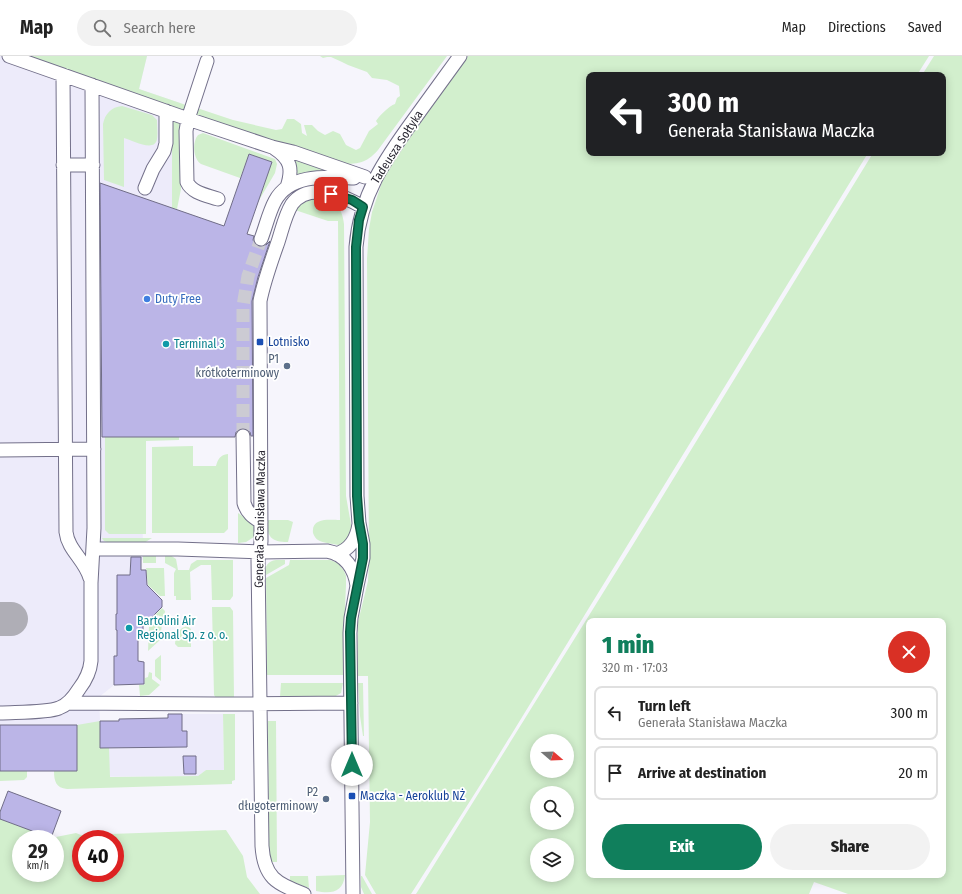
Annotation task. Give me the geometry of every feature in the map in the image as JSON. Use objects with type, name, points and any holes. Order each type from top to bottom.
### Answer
[{"type":"street","points":[[9,56],[188,119],[370,177]]},
{"type":"street","name":"Tadeusza Sołtyka","points":[[353,894],[350,632],[351,618],[363,558],[363,544],[359,522],[357,496],[356,247],[359,220],[370,177],[401,138],[460,56]]},
{"type":"street","points":[[207,61],[188,119],[186,131],[186,182],[194,190],[218,199]]},
{"type":"street","points":[[63,75],[66,538],[72,550],[85,566],[91,584]]},
{"type":"street","points":[[0,713],[51,710],[60,708],[68,703],[83,684],[90,670],[94,449],[92,85]]},
{"type":"street","points":[[145,188],[153,169],[164,151],[166,143],[166,111]]},
{"type":"street","points":[[272,147],[280,152],[288,160],[290,165],[290,178],[287,187]]},
{"type":"street","points":[[63,165],[92,165]]},
{"type":"street","points":[[261,239],[276,199],[287,187],[304,179],[370,177]]},
{"type":"street","points":[[318,178],[332,182],[349,191],[356,196],[363,207]]},
{"type":"street","name":"Generała Stanisława Maczka","points":[[304,894],[282,886],[276,881],[266,868],[263,858],[258,560],[260,552],[261,522],[260,312],[265,280],[288,212],[295,200],[307,194],[322,192],[341,196],[363,207]]},
{"type":"street","points":[[243,436],[244,503],[249,513],[261,522]]},
{"type":"street","points":[[0,450],[94,449]]},
{"type":"street","points":[[336,554],[345,550],[354,541],[359,522]]},
{"type":"street","points":[[93,549],[178,549],[260,552],[327,551],[341,557],[350,566],[354,572],[357,586]]},
{"type":"street","points":[[68,703],[351,703]]},
{"type":"shaded area","points":[[0,56],[147,56],[139,89],[180,103],[175,209],[247,234],[233,276],[229,436],[142,437],[143,560],[130,561],[130,570],[147,579],[147,585],[162,600],[162,607],[138,630],[138,661],[144,662],[144,684],[114,685],[99,697],[100,721],[167,718],[168,714],[223,714],[224,770],[206,770],[198,776],[58,777],[54,771],[24,771],[0,779]]},
{"type":"green space","points":[[26,56],[147,56],[139,89],[186,105],[184,111]]},
{"type":"green space","points":[[320,56],[447,56],[374,155],[361,162],[340,164],[195,115],[197,108],[233,120],[276,130],[282,129],[287,119],[294,119],[301,124],[302,133],[307,136],[304,125],[312,125],[325,135],[333,131],[340,134],[346,145],[356,150],[360,148],[369,131],[378,124],[376,121],[379,117],[395,104],[397,98],[400,96],[399,86],[387,80],[372,78],[367,72],[331,57],[323,58]]},
{"type":"green space","points":[[468,56],[929,56],[919,72],[586,72],[586,156],[866,156],[484,779],[411,894],[376,894],[365,875],[370,822],[368,676],[357,676],[358,622],[368,581],[369,559],[367,259],[372,212],[383,179],[389,167]]},
{"type":"green space","points":[[934,56],[962,56],[962,894],[848,894],[814,882],[809,894],[416,894],[586,620],[586,878],[946,878],[946,618],[587,618],[871,156],[946,156],[946,72],[924,72]]},
{"type":"green space","points":[[122,106],[152,115],[157,120],[157,139],[152,145],[143,144],[124,138],[124,187],[104,180],[103,124],[105,117],[112,109]]},
{"type":"green space","points":[[172,120],[181,123],[181,189],[177,209],[172,208]]},
{"type":"green space","points":[[203,133],[275,159],[277,164],[275,173],[258,202],[272,162],[249,154],[240,178],[201,164],[196,158],[194,146],[198,135]]},
{"type":"green space","points":[[291,155],[337,170],[296,176]]},
{"type":"green space","points":[[315,198],[327,200],[336,204],[343,217],[344,224],[346,496],[352,535],[343,546],[317,540],[313,533],[315,524],[322,520],[340,520],[338,221],[328,221],[295,210],[300,204]]},
{"type":"green space","points":[[105,437],[179,437],[179,440],[146,441],[146,534],[109,534],[105,530]]},
{"type":"green space","points":[[193,446],[193,466],[216,466],[223,455],[228,454],[228,529],[224,533],[152,533],[152,447]]},
{"type":"green space","points":[[238,513],[250,521],[255,527],[254,537],[246,542],[238,543]]},
{"type":"green space","points":[[267,520],[288,520],[293,522],[288,542],[274,540],[271,537],[268,531]]},
{"type":"green space","points":[[102,538],[152,538],[144,543],[110,543],[104,541]]},
{"type":"green space","points":[[143,555],[156,555],[156,563],[143,563]]},
{"type":"green space","points":[[165,555],[170,555],[176,559],[178,570],[189,570],[191,564],[197,560],[233,560],[233,596],[230,600],[212,600],[211,565],[201,565],[190,572],[191,600],[176,600],[176,596],[174,596],[174,573],[176,569],[165,563]]},
{"type":"green space","points":[[285,560],[285,564],[266,575],[266,566],[271,561]]},
{"type":"green space","points":[[290,560],[330,560],[338,563],[344,571],[346,576],[346,585],[344,675],[267,675],[266,578],[289,565]]},
{"type":"green space","points":[[146,568],[164,568],[165,596],[160,596],[148,585]]},
{"type":"green space","points":[[212,607],[230,607],[233,611],[234,698],[216,698],[214,695]]},
{"type":"green space","points":[[162,608],[165,611],[164,620],[158,615],[156,618],[162,624],[160,640],[148,651],[149,627],[146,624]]},
{"type":"green space","points":[[187,626],[191,629],[191,647],[178,647],[175,644],[176,634],[182,628]]},
{"type":"green space","points":[[161,655],[161,681],[155,676],[155,660]]},
{"type":"green space","points":[[149,672],[152,673],[152,679],[160,685],[149,695],[140,696],[139,685],[144,685],[145,678],[148,677]]},
{"type":"green space","points":[[281,683],[343,683],[341,693],[334,697],[280,697]]},
{"type":"green space","points":[[358,683],[363,683],[364,736],[360,716]]},
{"type":"green space","points":[[223,714],[235,714],[235,780],[232,781],[232,784],[67,789],[58,786],[55,781],[54,771],[77,771],[77,725],[100,721],[100,748],[109,748],[110,777],[198,776],[206,770],[224,770]]},
{"type":"green space","points":[[268,721],[276,721],[277,862],[271,862],[269,852]]},
{"type":"green space","points":[[0,771],[27,771],[27,777],[24,780],[0,781]]},
{"type":"green space","points":[[0,819],[30,830],[12,830],[12,882],[64,882],[64,835],[72,834],[72,882],[124,882],[124,834],[226,830],[243,856],[247,877],[260,894],[0,894]]},
{"type":"green space","points":[[345,875],[342,886],[339,889],[331,892],[316,891],[316,876]]},
{"type":"green space","points":[[290,876],[308,876],[309,888],[290,881]]},
{"type":"green space","points":[[361,876],[372,894],[364,894],[361,887]]},
{"type":"building","name":"Terminal 3","points":[[249,154],[272,162],[247,234],[254,236],[253,240],[259,247],[266,245],[270,241],[252,301],[253,436],[251,436],[247,429],[243,428],[236,432],[235,437],[102,437],[100,183],[224,226]]},
{"type":"building","name":"Bartolini Air Regional Sp. z o. o.","points":[[131,557],[141,557],[141,570],[146,570],[147,585],[162,600],[162,607],[143,626],[143,630],[138,630],[138,661],[144,662],[144,684],[114,685],[114,656],[117,656],[117,575],[130,575]]},
{"type":"building","points":[[168,714],[182,714],[182,731],[187,731],[187,747],[100,748],[100,721],[168,718]]},
{"type":"building","points":[[0,725],[77,725],[77,771],[0,771]]},
{"type":"building","points":[[183,756],[196,756],[196,774],[184,774]]},
{"type":"building","points":[[8,791],[61,811],[54,830],[30,830],[0,819],[0,812]]},
{"type":"taxiway","points":[[0,619],[11,619]]},
{"type":"tunnel","points":[[243,436],[243,306],[248,276],[261,239]]},
{"type":"place","name":"Duty Free","points":[[147,299]]},
{"type":"place","name":"Lotnisko","points":[[260,342]]},
{"type":"place","name":"Terminal 3","points":[[166,344]]},
{"type":"place","name":"P1 krótkoterminowy","points":[[287,366]]},
{"type":"place","name":"Bartolini Air Regional Sp. z o. o.","points":[[129,628]]},
{"type":"place","name":"Maczka - Aeroklub NŻ","points":[[352,796]]},
{"type":"place","name":"P2 długoterminowy","points":[[326,799]]},
{"type":"route","points":[[331,194],[352,200],[363,207],[359,220],[356,247],[357,496],[359,522],[363,544],[363,558],[351,618],[350,632],[352,765]]}]
